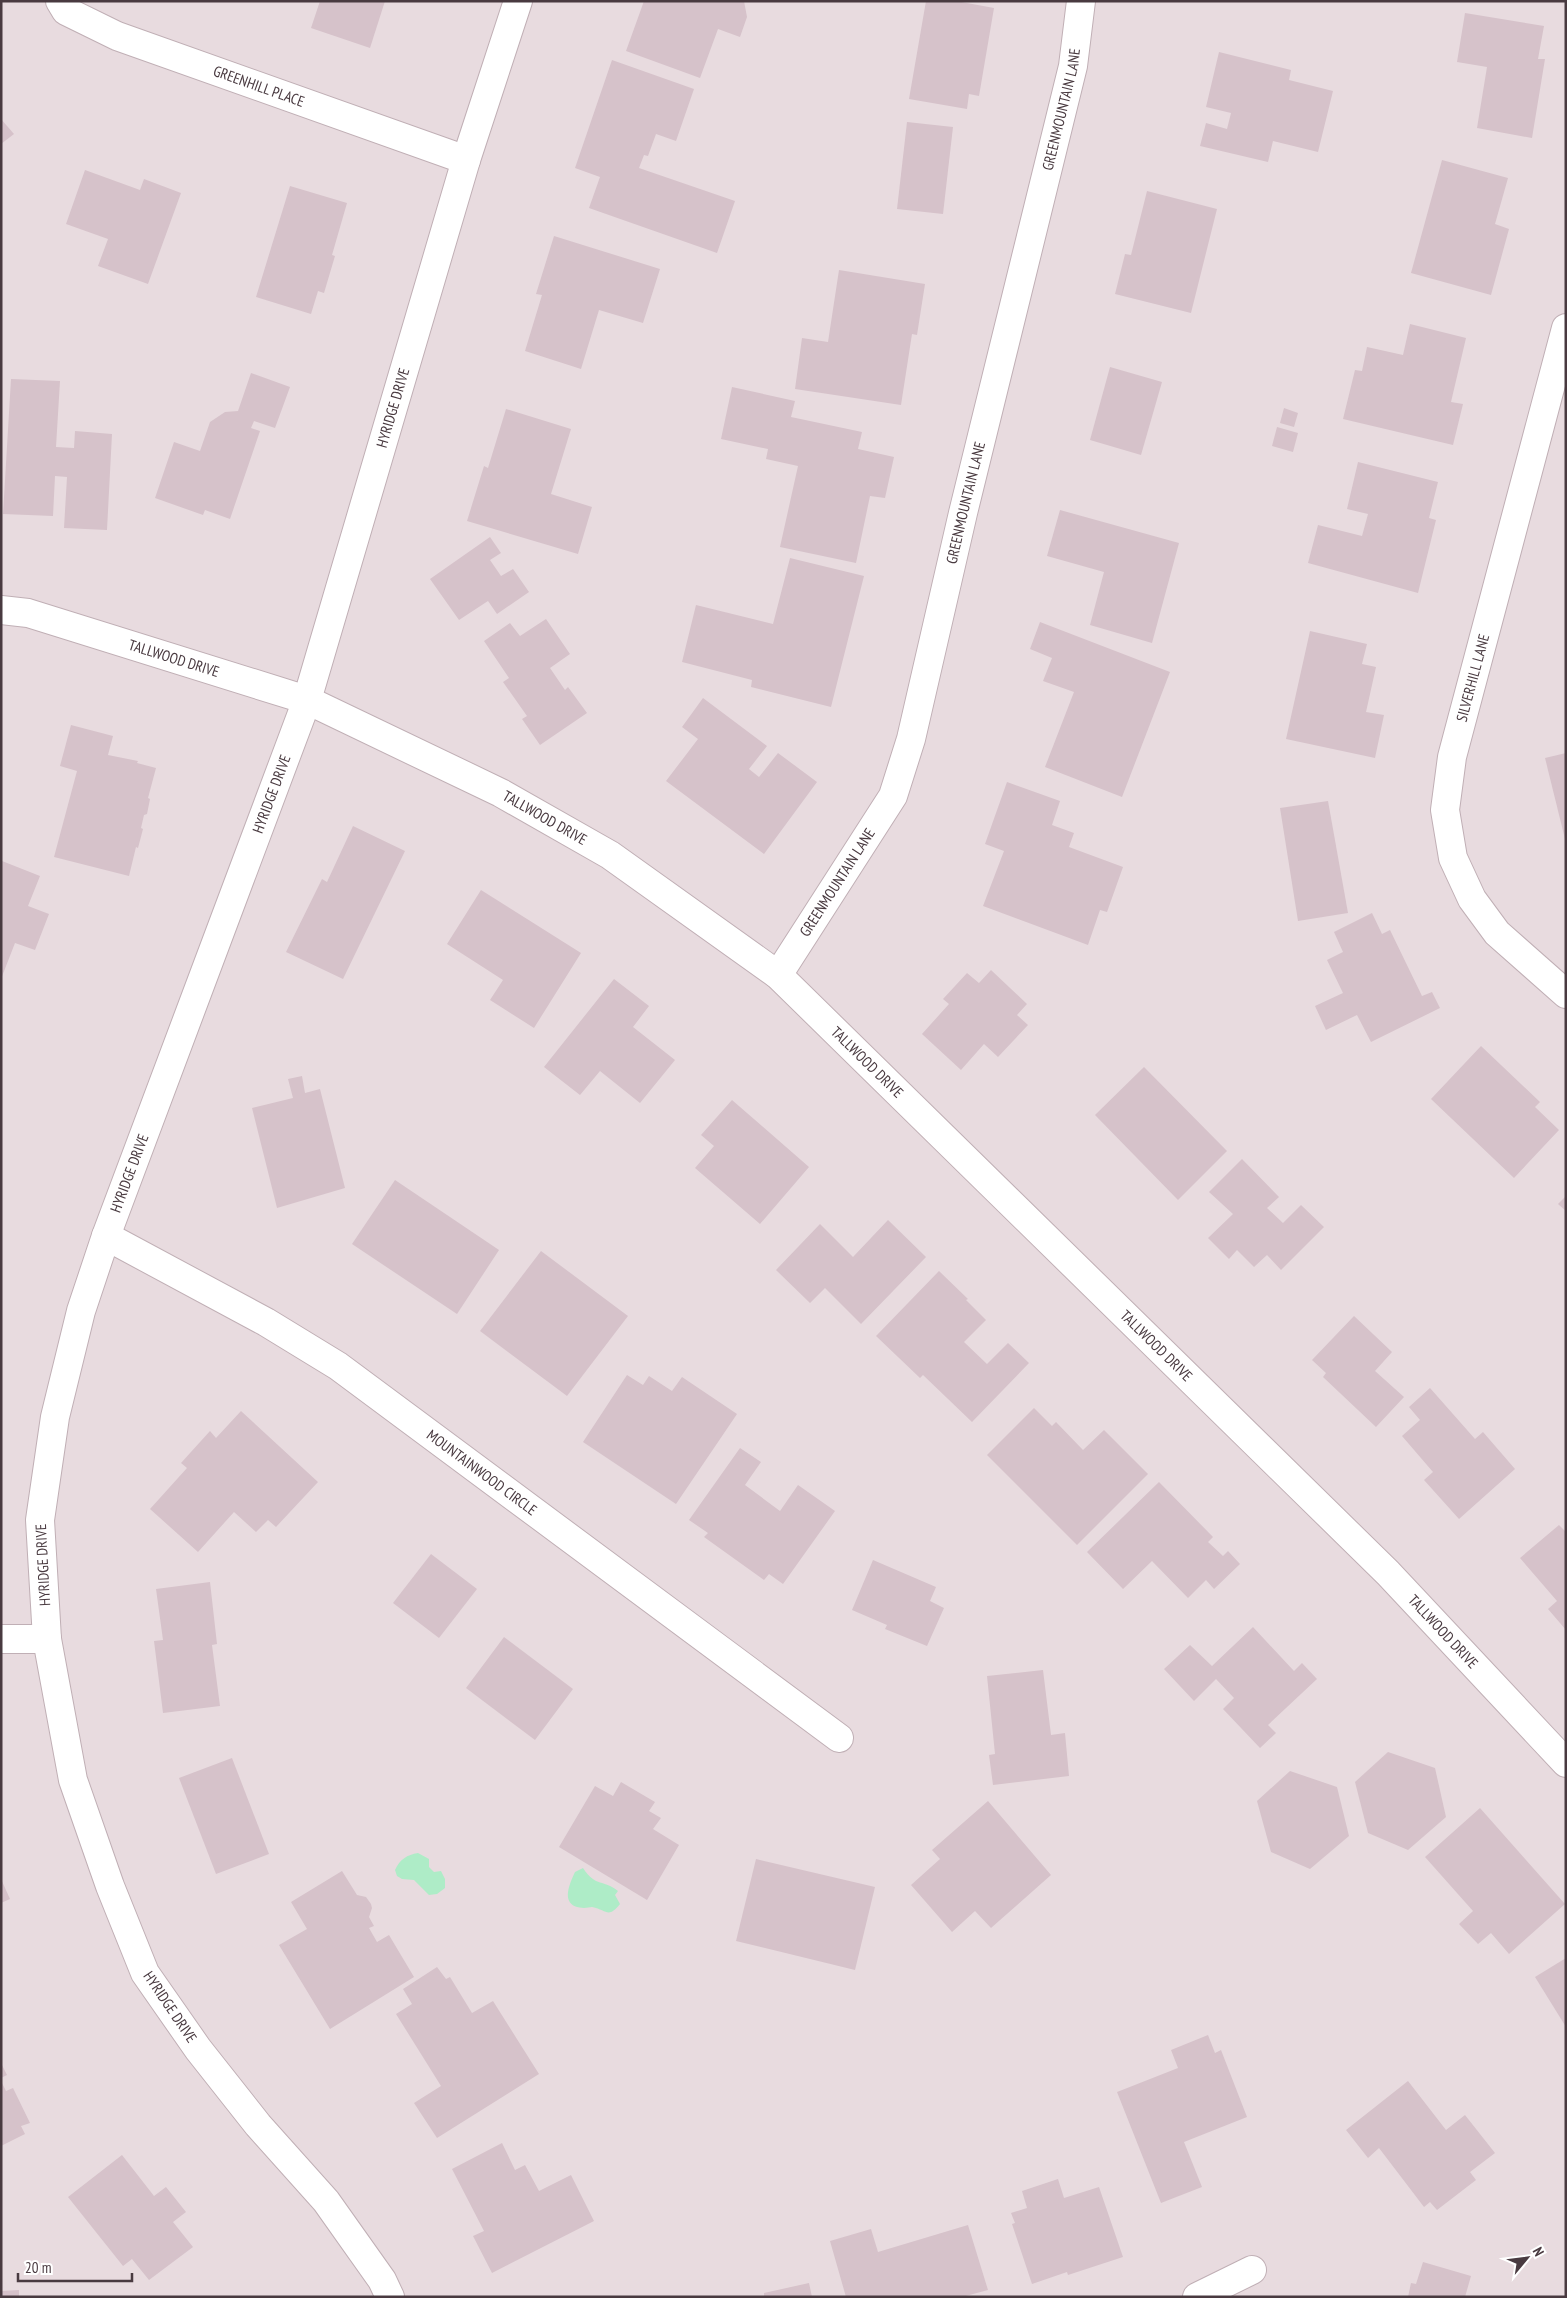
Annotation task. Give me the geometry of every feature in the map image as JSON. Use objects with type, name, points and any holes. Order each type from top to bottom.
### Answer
[{"type":"street","name":"GREENHILL PLACE","points":[[60,1],[66,11],[117,36],[466,160]]},
{"type":"street","name":"HYRIDGE DRIVE","points":[[390,2297],[382,2280],[326,2201],[258,2125],[198,2049],[145,1973],[110,1886],[73,1780],[48,1639],[40,1520],[55,1417],[80,1312],[106,1236],[306,700],[466,160],[518,1]]},
{"type":"street","name":"GREENMOUNTAIN LANE","points":[[778,975],[893,796],[911,739],[963,513],[1073,66],[1081,1]]},
{"type":"street","name":"SILVERHILL LANE","points":[[1566,328],[1452,757],[1445,810],[1453,858],[1472,899],[1497,933],[1566,994]]},
{"type":"street","name":"TALLWOOD DRIVE","points":[[1,610],[28,613],[306,700],[501,793],[610,855],[778,975],[1388,1573],[1566,1763]]},
{"type":"street","name":"MOUNTAINWOOD CIRCLE","points":[[106,1236],[266,1322],[338,1366],[839,1738]]},
{"type":"street","points":[[1,1639],[48,1639]]},
{"type":"street","points":[[1197,2297],[1252,2270]]},
{"type":"shaded area","points":[[1,1],[1566,1],[1566,2297],[1,2297]]},
{"type":"shaded area","points":[[418,1853],[429,1859],[429,1867],[434,1872],[441,1871],[445,1879],[445,1888],[437,1894],[429,1895],[414,1880],[402,1879],[397,1876],[395,1870],[402,1860],[407,1856]]},
{"type":"shaded area","points":[[583,1868],[596,1881],[613,1887],[618,1891],[615,1895],[620,1904],[616,1909],[607,1912],[592,1907],[576,1907],[571,1904],[568,1894],[570,1883],[575,1872]]},
{"type":"building","points":[[320,1],[385,1],[370,48],[311,28]]},
{"type":"building","points":[[644,1],[744,1],[747,17],[740,37],[718,29],[700,78],[626,51]]},
{"type":"building","points":[[926,1],[956,1],[994,8],[979,96],[969,94],[967,109],[909,99]]},
{"type":"building","points":[[1465,13],[1544,26],[1538,59],[1545,59],[1532,138],[1477,128],[1487,67],[1457,62]]},
{"type":"building","points":[[1219,52],[1291,70],[1289,80],[1333,91],[1318,152],[1273,141],[1268,162],[1200,146],[1206,123],[1227,129],[1231,113],[1206,107]]},
{"type":"building","points":[[612,60],[694,89],[676,141],[656,134],[648,156],[644,155],[639,168],[735,201],[717,253],[589,208],[600,177],[575,168]]},
{"type":"building","points":[[1,119],[14,134],[1,144]]},
{"type":"building","points":[[907,122],[953,127],[943,214],[897,209]]},
{"type":"building","points":[[1442,160],[1508,178],[1495,224],[1509,229],[1491,295],[1411,273]]},
{"type":"building","points":[[85,170],[140,190],[144,179],[181,193],[148,284],[98,266],[108,239],[66,224]]},
{"type":"building","points":[[290,186],[347,203],[332,255],[335,256],[324,293],[318,291],[311,314],[256,297]]},
{"type":"building","points":[[1147,191],[1217,209],[1191,313],[1115,294],[1125,254],[1131,255]]},
{"type":"building","points":[[554,236],[660,269],[643,323],[599,310],[581,369],[525,351],[542,295],[536,294]]},
{"type":"building","points":[[839,270],[925,284],[917,335],[912,334],[901,405],[795,389],[802,338],[828,342]]},
{"type":"building","points":[[1410,324],[1466,338],[1451,402],[1463,404],[1453,445],[1343,419],[1355,370],[1362,371],[1367,347],[1403,355]]},
{"type":"building","points":[[1110,367],[1162,382],[1141,455],[1090,440]]},
{"type":"building","points":[[251,373],[290,387],[275,428],[254,421],[251,428],[260,431],[230,519],[205,510],[203,515],[155,498],[174,442],[200,451],[210,422],[225,412],[238,411]]},
{"type":"building","points":[[11,379],[60,381],[56,447],[74,448],[75,431],[112,434],[107,530],[64,528],[67,477],[55,476],[53,516],[3,514]]},
{"type":"building","points":[[732,387],[795,401],[791,417],[862,432],[858,449],[894,457],[885,498],[870,496],[856,563],[780,547],[798,466],[766,459],[768,449],[721,439]]},
{"type":"building","points":[[1284,408],[1298,413],[1294,427],[1280,423]]},
{"type":"building","points":[[506,409],[571,429],[551,494],[592,507],[578,554],[467,521],[484,466],[488,468]]},
{"type":"building","points":[[1277,427],[1298,433],[1293,452],[1272,446]]},
{"type":"building","points":[[1358,462],[1438,482],[1429,518],[1436,520],[1418,593],[1308,563],[1318,525],[1362,536],[1368,514],[1347,509]]},
{"type":"building","points":[[1060,510],[1179,543],[1152,643],[1090,625],[1104,572],[1047,556]]},
{"type":"building","points":[[490,537],[501,553],[490,560],[501,576],[513,569],[529,592],[497,614],[488,601],[459,620],[430,579]]},
{"type":"building","points":[[790,558],[864,576],[831,707],[751,687],[752,680],[682,662],[696,605],[773,624]]},
{"type":"building","points":[[546,619],[570,654],[550,668],[565,690],[568,687],[587,713],[540,745],[522,719],[527,716],[503,682],[509,678],[484,641],[510,623],[520,636]]},
{"type":"building","points":[[1040,622],[1170,672],[1122,797],[1045,767],[1074,692],[1043,681],[1052,658],[1030,649]]},
{"type":"building","points":[[1310,631],[1367,644],[1362,664],[1376,667],[1366,712],[1384,715],[1375,758],[1286,739]]},
{"type":"building","points":[[703,698],[767,746],[749,769],[759,777],[778,753],[817,782],[764,854],[666,781],[698,739],[682,727]]},
{"type":"building","points":[[71,725],[113,736],[108,755],[138,761],[137,763],[156,768],[148,798],[150,799],[147,814],[144,815],[141,828],[143,829],[138,848],[136,847],[129,876],[54,857],[77,771],[60,766]]},
{"type":"building","points":[[1566,753],[1566,839],[1565,839],[1545,758]]},
{"type":"building","points":[[1007,782],[1060,801],[1052,825],[1074,833],[1069,847],[1123,867],[1107,912],[1100,910],[1088,945],[983,906],[1004,851],[985,844]]},
{"type":"building","points":[[1328,801],[1348,913],[1298,921],[1280,808]]},
{"type":"building","points":[[353,826],[405,851],[343,979],[286,952],[322,879],[327,882]]},
{"type":"building","points":[[2,861],[40,876],[28,906],[49,914],[35,950],[15,943],[1,979]]},
{"type":"building","points":[[481,890],[581,953],[534,1028],[490,1000],[503,980],[447,944]]},
{"type":"building","points":[[1372,913],[1382,934],[1390,930],[1422,996],[1432,992],[1440,1008],[1371,1042],[1357,1015],[1326,1030],[1315,1006],[1343,993],[1327,960],[1343,952],[1334,932]]},
{"type":"building","points":[[991,970],[1027,1004],[1017,1015],[1028,1025],[998,1057],[984,1044],[961,1070],[922,1034],[949,1004],[943,999],[967,973],[979,983]]},
{"type":"building","points":[[614,979],[649,1006],[633,1027],[675,1060],[640,1103],[600,1071],[580,1095],[544,1067]]},
{"type":"building","points":[[1481,1046],[1540,1102],[1535,1107],[1559,1130],[1514,1178],[1431,1099]]},
{"type":"building","points":[[1144,1067],[1227,1151],[1178,1200],[1095,1115]]},
{"type":"building","points":[[302,1076],[305,1093],[320,1089],[345,1188],[277,1208],[252,1108],[293,1098],[288,1079]]},
{"type":"building","points":[[732,1100],[809,1167],[760,1224],[695,1168],[714,1146],[701,1135]]},
{"type":"building","points":[[1242,1159],[1279,1197],[1267,1208],[1283,1223],[1301,1205],[1324,1227],[1281,1270],[1267,1255],[1254,1267],[1237,1250],[1229,1259],[1208,1238],[1233,1214],[1209,1192]]},
{"type":"building","points":[[395,1180],[499,1250],[457,1314],[352,1244]]},
{"type":"building","points":[[1566,1196],[1566,1211],[1558,1204]]},
{"type":"building","points":[[888,1220],[926,1257],[861,1324],[825,1288],[810,1303],[776,1270],[820,1224],[853,1257]]},
{"type":"building","points":[[541,1251],[628,1316],[567,1396],[480,1331]]},
{"type":"building","points":[[939,1271],[968,1299],[966,1300],[986,1320],[964,1342],[987,1364],[1008,1343],[1029,1363],[972,1422],[923,1375],[920,1378],[876,1336]]},
{"type":"building","points":[[1354,1316],[1392,1352],[1375,1371],[1404,1397],[1376,1427],[1323,1377],[1326,1373],[1312,1360]]},
{"type":"building","points":[[627,1375],[643,1385],[649,1376],[672,1391],[682,1377],[737,1414],[676,1504],[583,1442]]},
{"type":"building","points":[[1430,1388],[1475,1439],[1483,1432],[1515,1469],[1459,1519],[1424,1480],[1433,1472],[1402,1436],[1420,1420],[1409,1407]]},
{"type":"building","points":[[1034,1408],[1052,1426],[1056,1422],[1083,1450],[1104,1430],[1148,1474],[1077,1545],[987,1455]]},
{"type":"building","points":[[241,1411],[318,1482],[276,1527],[268,1520],[256,1532],[234,1512],[198,1552],[150,1509],[187,1468],[181,1463],[210,1431],[216,1438]]},
{"type":"building","points":[[740,1448],[761,1462],[745,1485],[780,1511],[798,1485],[835,1511],[783,1584],[769,1574],[764,1580],[704,1537],[708,1533],[689,1520]]},
{"type":"building","points":[[1159,1482],[1213,1537],[1208,1542],[1223,1556],[1228,1551],[1240,1564],[1214,1589],[1206,1580],[1188,1598],[1152,1561],[1123,1589],[1087,1552]]},
{"type":"building","points":[[1559,1525],[1566,1532],[1566,1630],[1548,1609],[1557,1601],[1520,1558]]},
{"type":"building","points":[[431,1554],[477,1589],[439,1638],[393,1603]]},
{"type":"building","points":[[873,1560],[936,1587],[930,1601],[944,1608],[927,1646],[885,1629],[887,1625],[852,1610]]},
{"type":"building","points":[[210,1582],[217,1644],[212,1645],[220,1706],[163,1713],[154,1641],[163,1640],[156,1589]]},
{"type":"building","points":[[1253,1627],[1294,1671],[1302,1663],[1317,1679],[1268,1725],[1276,1733],[1260,1748],[1223,1709],[1234,1698],[1216,1679],[1194,1701],[1164,1669],[1190,1645],[1212,1666]]},
{"type":"building","points":[[504,1637],[573,1689],[535,1740],[466,1688]]},
{"type":"building","points":[[1043,1670],[1051,1735],[1065,1733],[1069,1776],[993,1785],[989,1755],[995,1754],[987,1676]]},
{"type":"building","points":[[1388,1752],[1435,1768],[1446,1817],[1408,1850],[1368,1833],[1355,1782]]},
{"type":"building","points":[[232,1758],[269,1854],[216,1874],[179,1778]]},
{"type":"building","points":[[1290,1771],[1337,1787],[1349,1836],[1310,1869],[1271,1852],[1257,1801]]},
{"type":"building","points":[[621,1782],[655,1802],[649,1811],[661,1818],[653,1829],[679,1845],[647,1900],[559,1847],[595,1786],[613,1796]]},
{"type":"building","points":[[988,1801],[1051,1875],[991,1928],[975,1911],[952,1932],[911,1885],[940,1859],[932,1850]]},
{"type":"building","points":[[1480,1808],[1565,1904],[1509,1954],[1491,1933],[1478,1944],[1459,1924],[1473,1911],[1425,1857]]},
{"type":"building","points":[[756,1859],[875,1887],[855,1970],[736,1941]]},
{"type":"building","points":[[342,1871],[357,1895],[366,1897],[371,1904],[372,1908],[369,1917],[374,1926],[369,1928],[377,1942],[389,1935],[414,1977],[330,2029],[279,1945],[307,1929],[291,1902]]},
{"type":"building","points":[[1,1879],[10,1899],[1,1903]]},
{"type":"building","points":[[1566,1958],[1566,2027],[1535,1977]]},
{"type":"building","points":[[437,1967],[446,1979],[450,1977],[472,2013],[493,2001],[539,2074],[437,2138],[414,2103],[441,2086],[396,2014],[412,2004],[403,1989]]},
{"type":"building","points":[[1208,2035],[1215,2053],[1221,2050],[1247,2117],[1184,2142],[1202,2187],[1161,2203],[1117,2092],[1178,2068],[1171,2050]]},
{"type":"building","points":[[1,2063],[7,2075],[1,2078]]},
{"type":"building","points":[[1,2081],[6,2091],[13,2088],[30,2123],[21,2126],[25,2134],[1,2146]]},
{"type":"building","points":[[1408,2081],[1446,2130],[1465,2115],[1495,2153],[1470,2172],[1476,2180],[1437,2210],[1430,2202],[1424,2207],[1379,2148],[1368,2158],[1346,2130]]},
{"type":"building","points":[[502,2143],[515,2170],[525,2165],[539,2191],[571,2175],[594,2221],[492,2273],[473,2236],[484,2231],[452,2169]]},
{"type":"building","points":[[122,2155],[154,2196],[166,2187],[186,2212],[173,2222],[193,2247],[149,2280],[132,2259],[123,2266],[68,2197]]},
{"type":"building","points":[[1058,2179],[1064,2198],[1099,2187],[1123,2257],[1068,2275],[1067,2272],[1032,2284],[1012,2224],[1015,2223],[1011,2213],[1027,2208],[1022,2191]]},
{"type":"building","points":[[968,2225],[988,2290],[962,2297],[846,2297],[830,2241],[871,2229],[878,2252]]},
{"type":"building","points":[[1423,2262],[1471,2276],[1465,2297],[1408,2297],[1411,2283],[1416,2284]]},
{"type":"building","points":[[809,2283],[812,2297],[764,2297],[764,2293]]},
{"type":"building","points":[[19,2290],[19,2297],[1,2297],[1,2291]]}]
